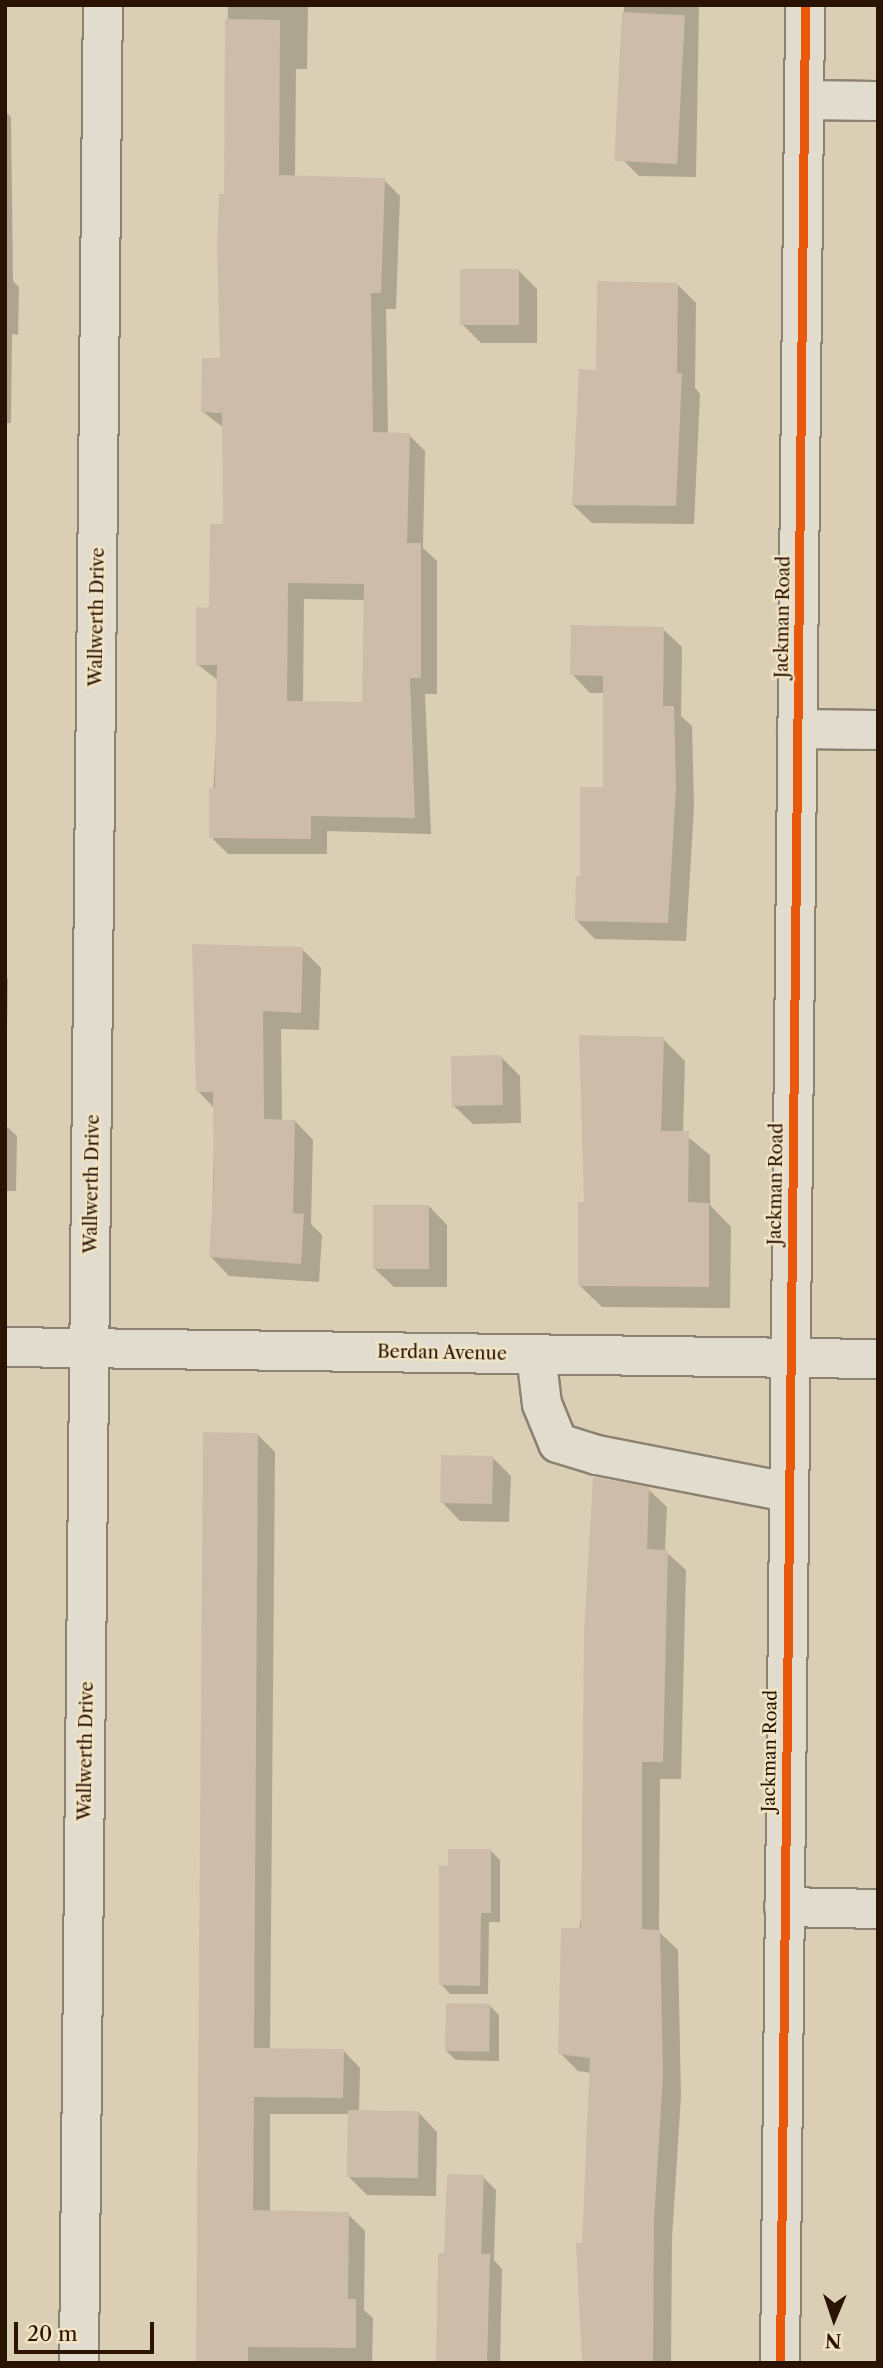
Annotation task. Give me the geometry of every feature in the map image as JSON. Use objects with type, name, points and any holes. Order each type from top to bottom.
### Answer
[{"type":"street","name":"Wallwerth Drive","points":[[79,2363],[103,5]]},
{"type":"street","name":"Jackman Road","points":[[780,2363],[805,5]]},
{"type":"street","points":[[804,100],[878,101]]},
{"type":"street","points":[[797,729],[878,730]]},
{"type":"street","name":"Berdan Avenue","points":[[5,1347],[878,1359]]},
{"type":"street","points":[[536,1354],[542,1404],[558,1443],[597,1455],[789,1492]]},
{"type":"street","points":[[784,1907],[878,1909]]},
{"type":"building","points":[[622,12],[685,15],[677,164],[614,161]]},
{"type":"building","points":[[225,19],[280,20],[279,175],[385,178],[381,293],[371,293],[373,432],[410,433],[407,543],[421,543],[421,678],[410,678],[415,818],[311,816],[311,839],[209,838],[209,788],[215,788],[217,665],[196,665],[196,607],[209,608],[210,524],[223,524],[222,413],[201,412],[202,358],[220,358],[217,246],[219,194],[224,194]],"holes":[[[288,583],[364,584],[362,702],[287,701]]]},
{"type":"building","points":[[460,269],[519,269],[519,325],[460,325]]},
{"type":"building","points":[[597,281],[678,283],[677,373],[682,373],[676,506],[572,505],[579,369],[596,370]]},
{"type":"building","points":[[571,625],[664,627],[663,706],[674,706],[676,788],[668,923],[575,921],[576,876],[580,876],[580,787],[603,787],[603,676],[570,675]]},
{"type":"building","points":[[192,944],[303,947],[301,1013],[263,1011],[264,1119],[295,1120],[293,1213],[304,1214],[301,1264],[209,1257],[214,1178],[213,1092],[196,1092]]},
{"type":"building","points":[[579,1035],[664,1037],[661,1131],[689,1131],[688,1202],[709,1203],[709,1287],[578,1286],[578,1202],[584,1202]]},
{"type":"building","points":[[502,1055],[503,1105],[452,1106],[451,1056]]},
{"type":"building","points":[[373,1205],[429,1205],[429,1269],[373,1269]]},
{"type":"building","points":[[203,1432],[258,1433],[254,2048],[344,2049],[343,2098],[254,2097],[253,2210],[349,2212],[348,2299],[356,2299],[356,2348],[248,2347],[248,2363],[196,2363]]},
{"type":"building","points":[[441,1455],[493,1456],[492,1504],[440,1503]]},
{"type":"building","points":[[593,1477],[649,1487],[647,1549],[668,1550],[663,1762],[642,1762],[642,1929],[660,1930],[663,2077],[654,2219],[653,2363],[582,2363],[576,2243],[582,2243],[590,2058],[558,2054],[561,1928],[581,1928],[584,1633]]},
{"type":"building","points":[[448,1849],[491,1849],[491,1913],[481,1913],[480,1986],[439,1985],[439,1865],[448,1866]]},
{"type":"building","points":[[446,2003],[490,2004],[489,2052],[445,2051]]},
{"type":"building","points":[[348,2110],[419,2111],[418,2178],[347,2177]]},
{"type":"building","points":[[447,2174],[484,2175],[481,2254],[490,2254],[487,2363],[436,2363],[438,2253],[444,2253]]},
{"type":"cycle path","points":[[780,2363],[805,5]]}]
